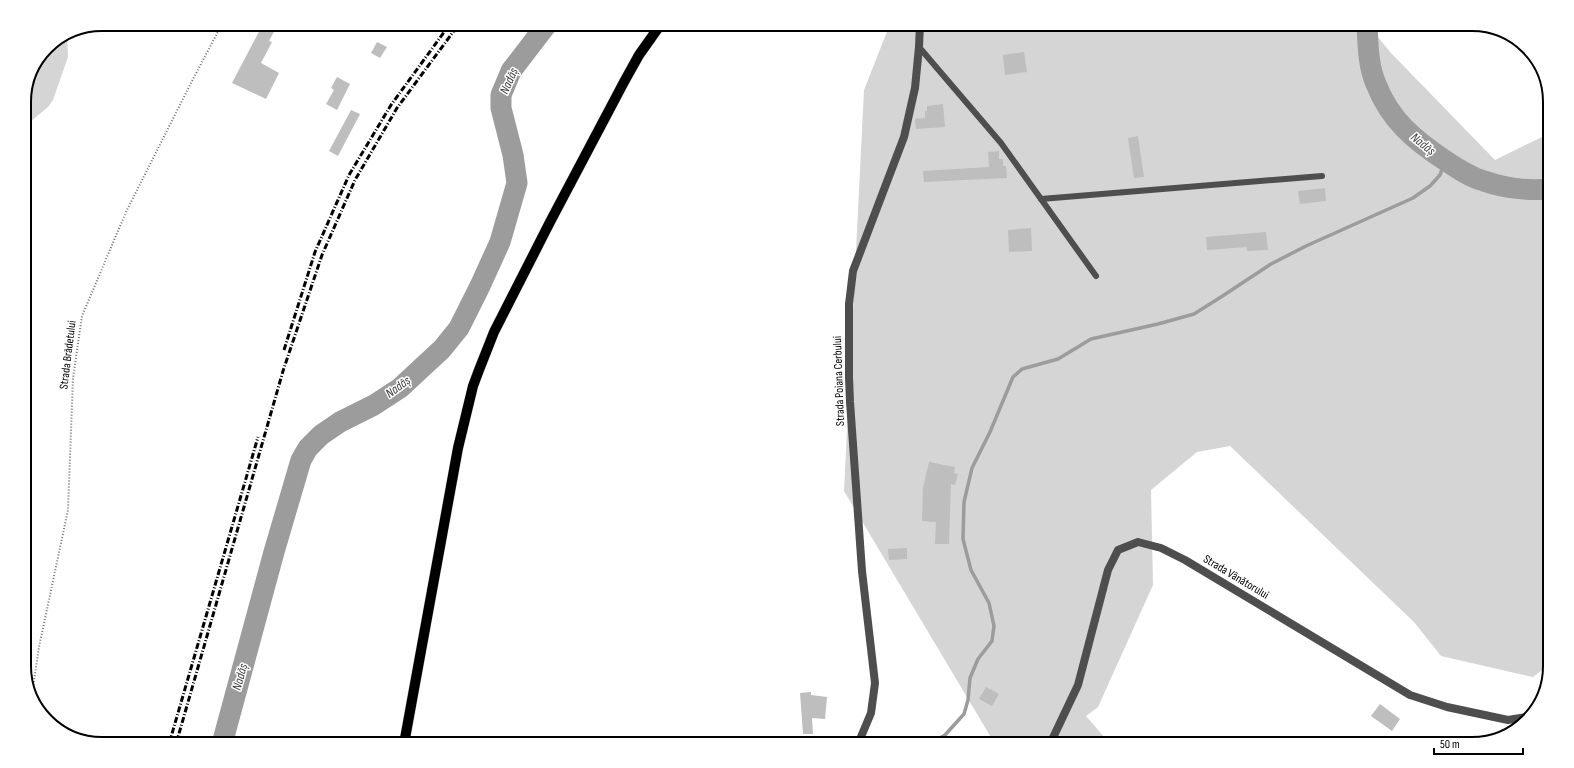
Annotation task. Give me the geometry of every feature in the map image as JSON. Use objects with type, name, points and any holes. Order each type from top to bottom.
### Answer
[{"type":"main road","points":[[405,737],[458,448],[473,386],[494,332],[550,222],[624,82],[639,55],[656,31]]},
{"type":"street","name":"Strada Poiana Cerbului","points":[[861,737],[871,713],[875,683],[862,571],[848,377],[849,304],[853,271],[904,137],[915,88],[920,47],[920,31]]},
{"type":"street","name":"Strada Vânătorului","points":[[1053,737],[1078,685],[1108,570],[1118,550],[1138,542],[1161,548],[1185,560],[1410,695],[1447,707],[1508,720],[1519,718]]},
{"type":"lane","points":[[920,47],[1001,143],[1096,276]]},
{"type":"lane","points":[[1042,200],[1322,176]]},
{"type":"path","name":"Strada Brădetului","points":[[33,684],[39,647],[68,510],[73,378],[82,316],[126,212],[218,31]]},
{"type":"shaded area","points":[[887,31],[1373,31],[1391,53],[1495,160],[1543,136],[1543,670],[1533,677],[1441,656],[1414,622],[1230,446],[1197,452],[1151,490],[1153,585],[1098,707],[1086,716],[1104,737],[991,737],[844,491],[864,90]]},
{"type":"shaded area","points":[[67,39],[68,57],[53,100],[48,107],[31,121],[31,97],[33,83],[38,70],[49,55]]},
{"type":"building","points":[[259,31],[274,31],[269,41],[272,42],[261,63],[279,73],[266,99],[232,83]]},
{"type":"building","points":[[377,42],[387,47],[380,58],[371,53]]},
{"type":"building","points":[[1024,52],[1027,72],[1005,75],[1003,55]]},
{"type":"building","points":[[337,77],[350,84],[337,110],[326,104],[334,90],[331,88]]},
{"type":"building","points":[[943,104],[945,127],[916,129],[915,119],[925,118],[927,106]]},
{"type":"building","points":[[351,110],[360,114],[338,156],[329,151]]},
{"type":"building","points":[[1138,136],[1144,177],[1134,178],[1128,138]]},
{"type":"building","points":[[999,151],[999,159],[1003,159],[1003,166],[1006,166],[1007,178],[924,182],[923,171],[989,167],[988,152]]},
{"type":"building","points":[[1325,188],[1326,201],[1300,204],[1298,191]]},
{"type":"building","points":[[1031,228],[1032,251],[1009,252],[1008,230]]},
{"type":"building","points":[[1266,232],[1268,250],[1247,251],[1247,247],[1207,250],[1206,237]]},
{"type":"building","points":[[929,462],[955,467],[954,473],[958,474],[955,485],[951,484],[949,544],[935,544],[936,522],[922,521],[923,488]]},
{"type":"building","points":[[907,548],[907,559],[889,560],[888,549]]},
{"type":"building","points":[[986,687],[999,694],[992,706],[979,699]]},
{"type":"building","points":[[811,692],[811,695],[827,697],[825,719],[812,718],[813,734],[803,734],[800,693]]},
{"type":"building","points":[[1380,704],[1400,719],[1392,731],[1371,716]]},
{"type":"waterway","name":"Nadăș","points":[[224,737],[274,552],[301,460],[308,448],[321,435],[340,422],[374,405],[400,388],[442,349],[459,328],[500,242],[517,183],[513,155],[501,108],[501,95],[511,71],[542,31]]},
{"type":"waterway","name":"Nadăș","points":[[1367,31],[1370,62],[1376,84],[1388,108],[1413,137],[1434,153],[1469,175],[1500,185],[1534,190],[1543,189]]},
{"type":"waterway","points":[[942,737],[964,714],[968,700],[970,678],[978,659],[992,641],[994,626],[989,603],[971,570],[963,539],[964,502],[972,468],[990,432],[1013,377],[1022,369],[1058,359],[1091,339],[1158,324],[1194,314],[1271,264],[1306,246],[1413,198],[1430,186],[1440,175],[1445,160]]},
{"type":"railway","points":[[284,350],[315,252],[349,175],[391,105],[445,31]]},
{"type":"railway","points":[[178,737],[283,371],[322,255],[355,180],[397,108],[454,31]]},
{"type":"railway","points":[[171,737],[258,437]]}]
